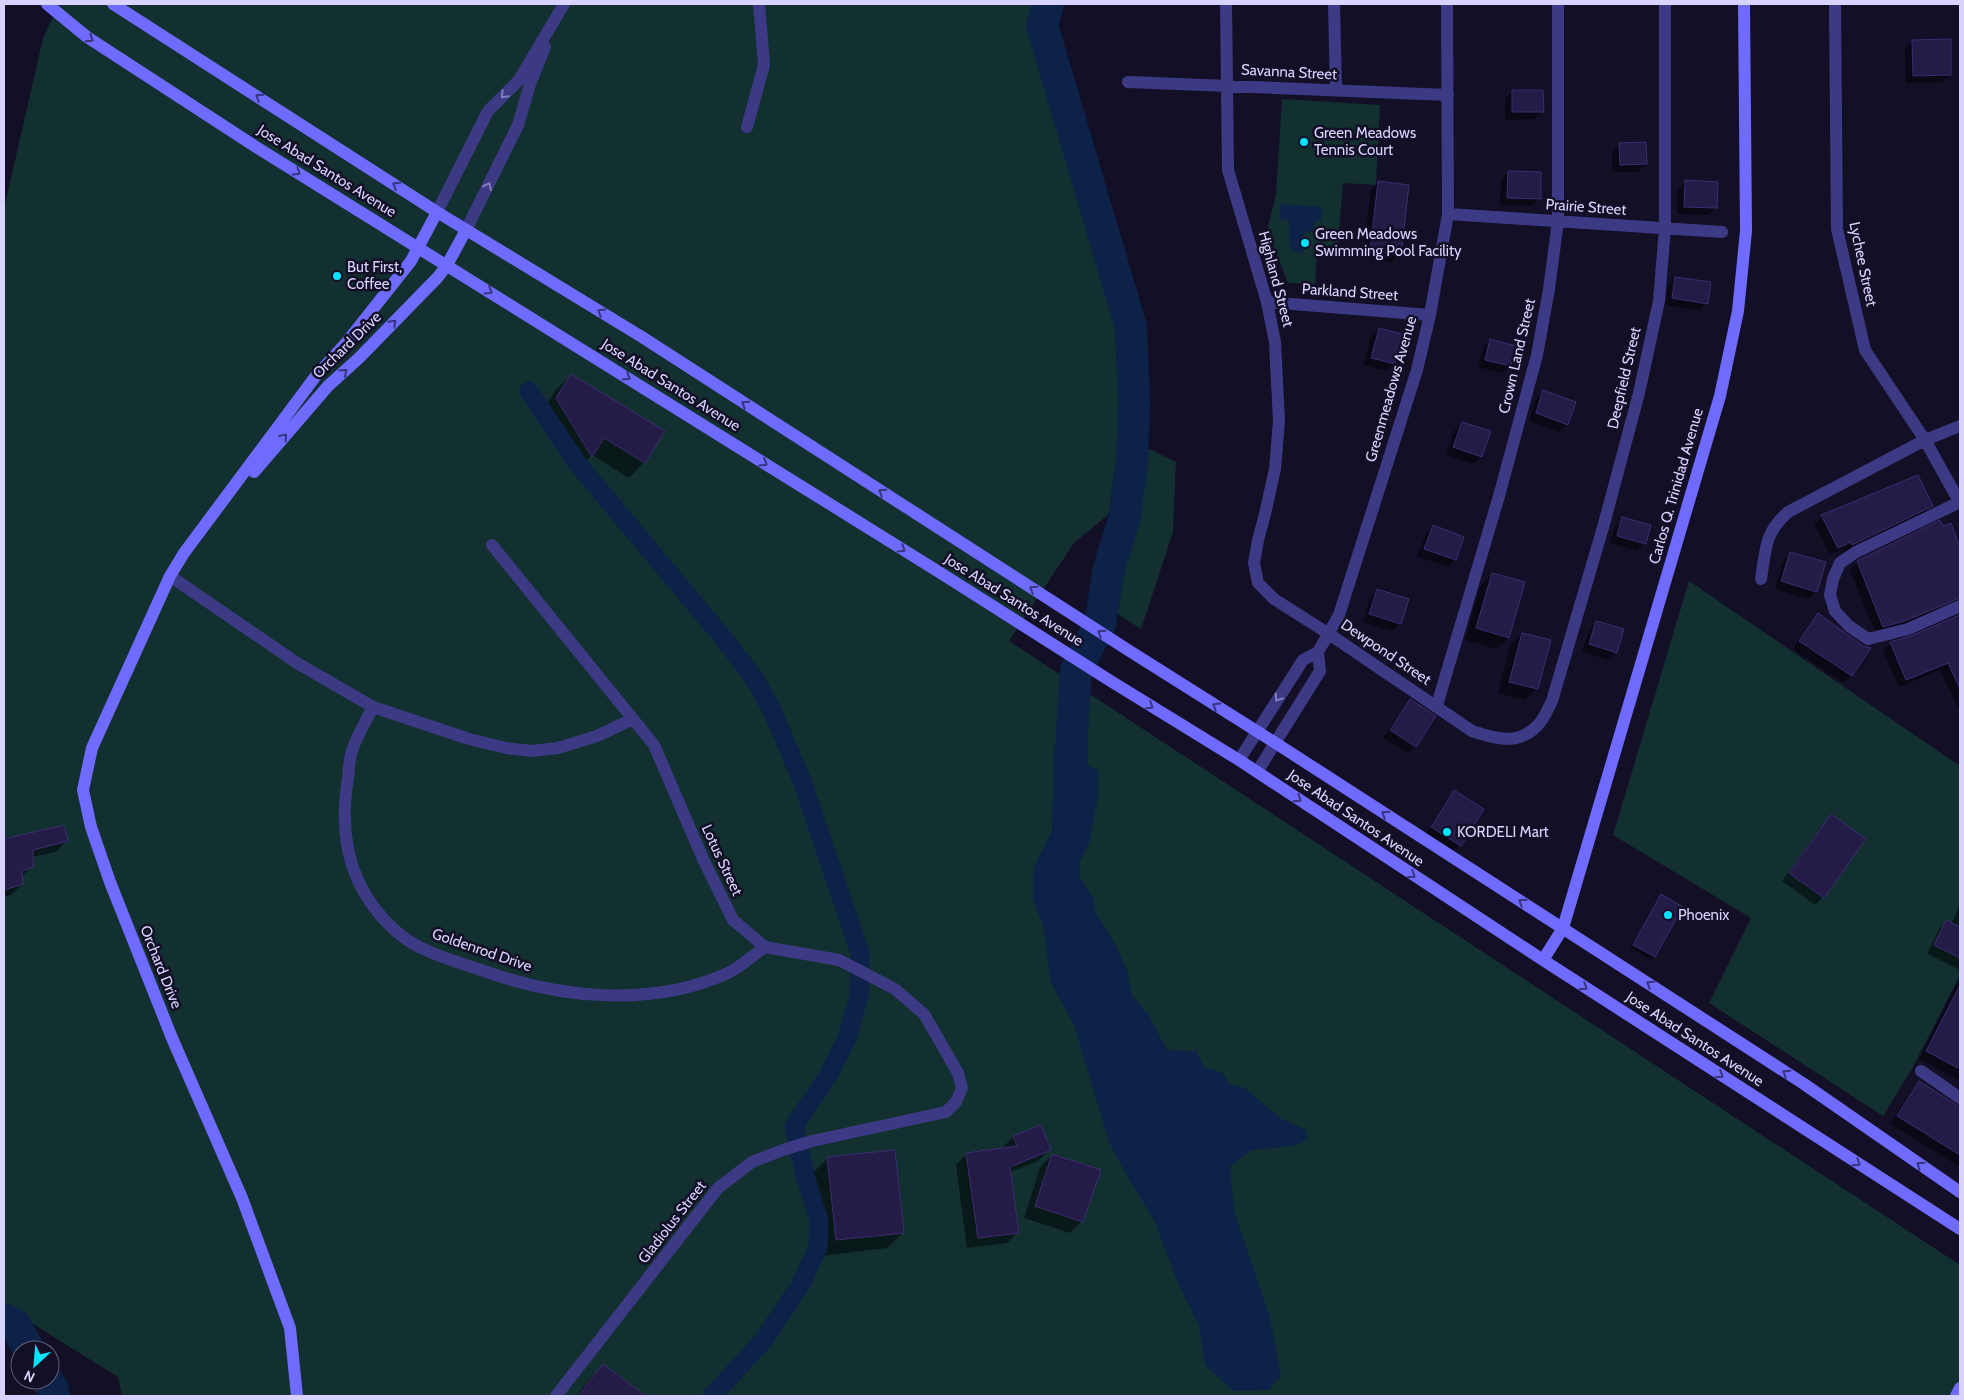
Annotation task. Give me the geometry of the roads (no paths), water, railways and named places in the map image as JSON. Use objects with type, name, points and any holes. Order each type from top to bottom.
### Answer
[{"type":"main road","name":"Jose Abad Santos Avenue","points":[[47,4],[86,37],[256,147],[1258,772],[1542,960],[1960,1229]]},
{"type":"main road","name":"Jose Abad Santos Avenue","points":[[113,4],[437,212],[642,337],[1074,616],[1274,742],[1804,1084],[1960,1192]]},
{"type":"main road","name":"Carlos Q. Trinidad Avenue","points":[[1542,960],[1563,928],[1720,396],[1738,311],[1746,232],[1744,4]]},
{"type":"main road","name":"Orchard Drive","points":[[297,1396],[290,1328],[242,1198],[172,1038],[110,882],[91,827],[83,790],[92,748],[170,576],[184,553],[315,377],[346,343],[411,261],[437,212]]},
{"type":"main road","name":"Orchard Drive","points":[[184,553],[328,386],[359,358],[438,277],[447,265],[466,230]]},
{"type":"main road","points":[[1956,1396],[1960,1388]]},
{"type":"street","points":[[748,127],[764,65],[759,4]]},
{"type":"street","name":"Highland Street","points":[[1226,4],[1228,170],[1267,302],[1275,342],[1279,421],[1275,469],[1254,563]]},
{"type":"street","points":[[1334,4],[1336,90]]},
{"type":"street","name":"Greenmeadows Avenue","points":[[1239,760],[1303,660],[1318,652],[1339,615],[1417,370],[1430,315],[1448,214],[1447,4]]},
{"type":"street","name":"Crown Land Street","points":[[1437,705],[1499,496],[1537,355],[1549,289],[1558,221],[1558,4]]},
{"type":"street","name":"Deepfield Street","points":[[1522,738],[1539,725],[1552,702],[1604,524],[1639,393],[1659,301],[1665,228],[1665,4]]},
{"type":"street","name":"Lychee Street","points":[[1835,4],[1837,229],[1865,350],[1926,440],[1960,502]]},
{"type":"street","name":"Orchard Drive","points":[[437,212],[488,111],[519,80],[563,5]]},
{"type":"street","name":"Orchard Drive","points":[[466,230],[518,125],[530,84],[563,5]]},
{"type":"street","name":"Savanna Street","points":[[1128,82],[1448,96]]},
{"type":"street","name":"Prairie Street","points":[[1448,214],[1722,232]]},
{"type":"street","name":"Parkland Street","points":[[1267,302],[1430,315]]},
{"type":"street","points":[[1761,579],[1767,538],[1775,524],[1788,512],[1926,440],[1960,426]]},
{"type":"street","points":[[1960,502],[1856,552],[1840,563],[1833,579],[1830,595],[1835,611],[1849,626],[1868,639],[1908,629],[1960,606]]},
{"type":"street","name":"Lotus Street","points":[[492,545],[654,745],[704,861],[733,920],[765,947]]},
{"type":"street","name":"Dewpond Street","points":[[1254,563],[1258,583],[1274,599],[1437,705],[1472,731],[1498,739],[1522,738]]},
{"type":"street","points":[[170,576],[186,589],[298,663],[373,707],[469,739],[506,748],[532,751],[558,748],[597,736],[633,719]]},
{"type":"street","name":"Greenmeadows Avenue","points":[[1258,772],[1274,742],[1320,670],[1318,652]]},
{"type":"street","name":"Goldenrod Drive","points":[[373,707],[352,749],[345,796],[344,830],[348,857],[358,883],[376,909],[398,933],[429,952],[514,982],[572,992],[624,996],[680,989],[729,973],[765,947]]},
{"type":"street","name":"Gladiolus Street","points":[[556,1396],[718,1188],[752,1162],[812,1141],[946,1112],[956,1102],[962,1088],[958,1073],[924,1014],[896,989],[839,960],[765,947]]},
{"type":"street","points":[[1921,1071],[1960,1096]]},
{"type":"water","points":[[1281,204],[1322,207],[1321,221],[1314,221],[1313,232],[1308,231],[1302,237],[1304,244],[1307,246],[1302,252],[1295,252],[1290,247],[1289,220],[1279,219]]},
{"type":"water","points":[[1054,743],[1098,771],[1098,798],[1089,843],[1080,862],[1080,878],[1093,897],[1096,914],[1113,940],[1127,970],[1132,995],[1148,1014],[1167,1050],[1196,1051],[1204,1067],[1223,1073],[1229,1084],[1245,1088],[1280,1118],[1305,1129],[1308,1140],[1293,1146],[1251,1150],[1230,1167],[1234,1211],[1269,1314],[1281,1375],[1269,1390],[1233,1391],[1205,1365],[1199,1326],[1179,1285],[1154,1220],[1109,1142],[1074,1025],[1051,983],[1043,925],[1033,899],[1034,867],[1052,831]]},
{"type":"waterway","points":[[1048,4],[1042,25],[1131,327],[1134,402],[1132,463],[1125,516],[1109,568],[1100,624],[1076,670],[1072,731],[1072,798]]},
{"type":"waterway","points":[[529,391],[577,463],[725,640],[754,678],[772,710],[802,781],[860,953],[859,996],[847,1038],[828,1076],[794,1126],[806,1179],[819,1220],[818,1247],[801,1284],[763,1341],[712,1396]]},
{"type":"waterway","points":[[4,1319],[15,1325],[23,1340]]},
{"type":"waterway","points":[[53,1390],[54,1396]]},
{"type":"place","name":"Green Meadows Tennis Court","points":[[1304,142]]},
{"type":"place","name":"Green Meadows Swimming Pool Facility","points":[[1305,243]]},
{"type":"place","name":"But First, Coffee","points":[[337,276]]},
{"type":"place","name":"KORDELI Mart","points":[[1447,832]]},
{"type":"place","name":"Phoenix","points":[[1668,915]]}]
